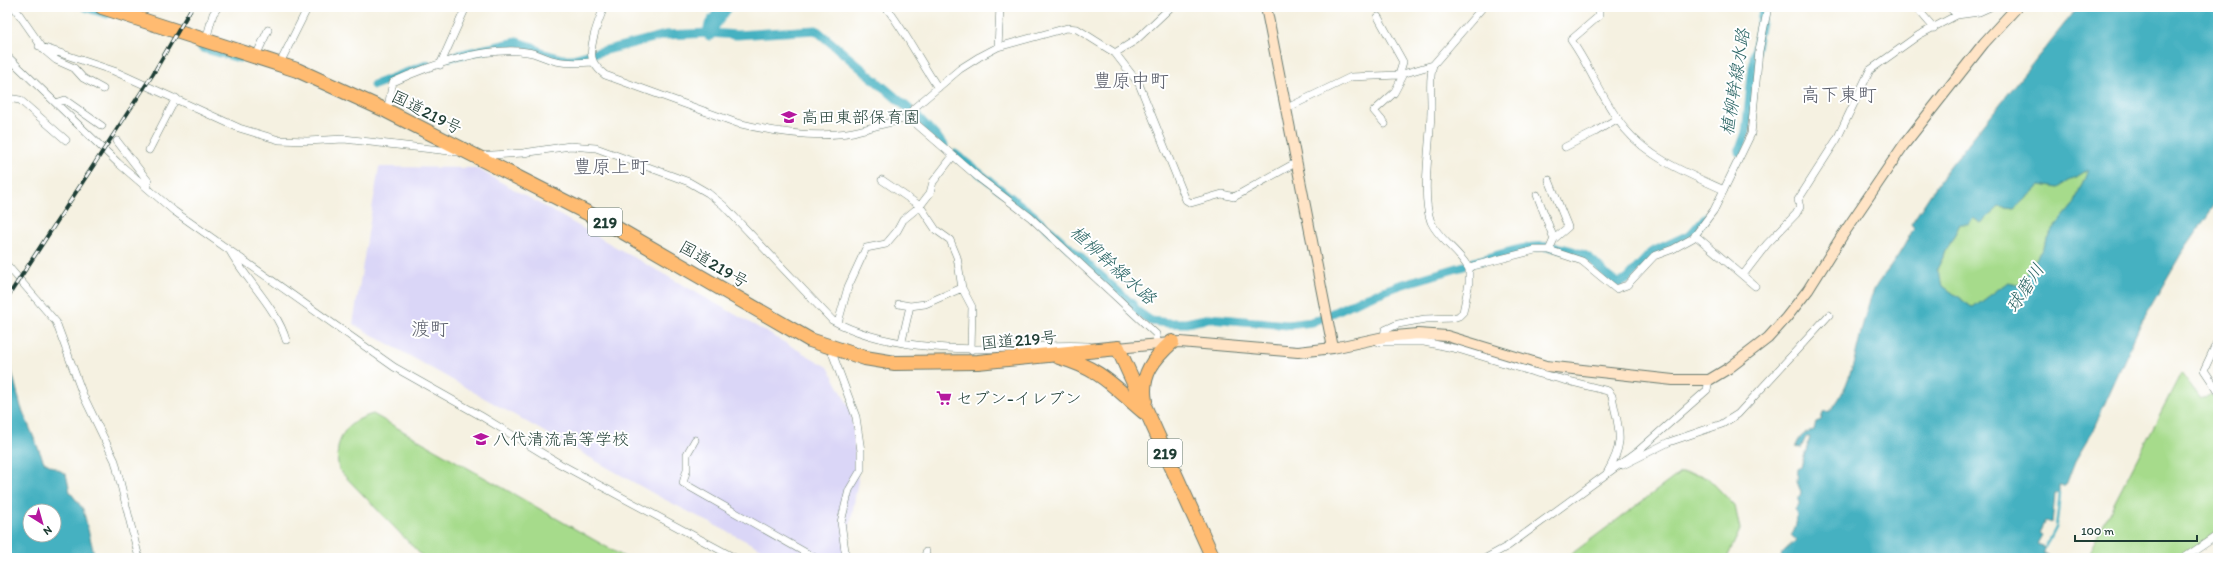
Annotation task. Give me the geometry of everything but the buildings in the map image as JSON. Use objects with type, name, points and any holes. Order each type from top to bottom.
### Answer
[{"type":"highway","name":"国道219号","points":[[102,7],[206,40],[255,58],[296,70],[387,111],[611,225],[810,340],[830,347],[866,358],[895,363],[945,364],[1118,348]]},
{"type":"highway","points":[[1148,415],[1143,385],[1148,369],[1157,356],[1172,342]]},
{"type":"highway","name":"219","points":[[1118,348],[1213,558]]},
{"type":"highway","points":[[1053,355],[1078,362],[1110,381],[1148,415]]},
{"type":"street","points":[[14,7],[27,24],[39,46],[56,60],[74,68],[83,78],[103,88]]},
{"type":"street","points":[[206,40],[210,25],[218,7]]},
{"type":"street","points":[[279,65],[308,7]]},
{"type":"street","points":[[440,65],[466,7]]},
{"type":"street","points":[[604,7],[594,36],[592,53],[593,62],[605,76],[738,123],[759,128],[812,135],[852,132],[907,118],[914,108],[960,69],[998,47],[1067,28],[1077,29],[1115,52],[1142,88],[1186,200],[1191,203],[1222,194],[1234,197],[1297,162]]},
{"type":"street","points":[[886,7],[904,30],[914,52],[938,88]]},
{"type":"street","points":[[998,47],[1000,7]]},
{"type":"street","points":[[1115,52],[1136,40],[1171,7]]},
{"type":"street","points":[[1266,7],[1333,348]]},
{"type":"street","points":[[1384,337],[1385,330],[1398,324],[1425,319],[1453,318],[1459,316],[1463,312],[1469,283],[1469,269],[1463,256],[1437,232],[1428,212],[1431,104],[1430,75],[1433,65],[1482,7]]},
{"type":"street","points":[[1599,7],[1599,16],[1571,40],[1583,57],[1618,118],[1632,135],[1662,160],[1721,189]]},
{"type":"street","points":[[1537,195],[1551,245],[1582,261],[1616,289],[1627,285],[1654,256],[1674,249],[1696,235],[1714,210],[1721,189],[1751,134],[1759,51],[1768,7]]},
{"type":"street","points":[[1916,7],[1934,28]]},
{"type":"street","points":[[1949,7],[1957,15]]},
{"type":"street","points":[[1744,275],[1767,244],[1796,214],[1800,207],[1798,200],[1837,139],[1870,70],[1919,35],[1957,15],[1979,12],[1990,7]]},
{"type":"street","points":[[39,46],[114,71],[176,98],[238,128],[279,140],[307,142],[344,139],[402,147],[447,150],[475,156],[570,146],[596,148],[690,182],[708,193],[723,205],[832,320],[855,332],[902,342],[971,350],[1074,345],[1118,348],[1157,342],[1172,342],[1298,352],[1333,348],[1384,337],[1418,334],[1448,336],[1546,366],[1673,380],[1709,380],[1730,368],[1768,338],[1786,318],[1808,290],[1846,229],[1903,146],[1984,43],[2017,7]]},
{"type":"street","points":[[1378,18],[1403,62],[1402,75],[1394,93],[1374,112],[1385,124]]},
{"type":"street","points":[[255,58],[268,30]]},
{"type":"street","points":[[387,111],[393,82],[420,71],[495,51],[526,52],[556,61],[573,63],[593,62]]},
{"type":"street","points":[[7,56],[174,211],[394,367],[482,416],[560,464],[735,558]]},
{"type":"street","points":[[1287,108],[1351,77],[1402,75],[1433,65]]},
{"type":"street","points":[[7,98],[20,100],[66,140]]},
{"type":"street","points":[[149,150],[176,98]]},
{"type":"street","points":[[56,103],[65,100],[102,126]]},
{"type":"street","points":[[907,118],[914,122],[953,156],[1030,217],[1063,246],[1156,334],[1157,342]]},
{"type":"street","points":[[1565,147],[1595,132],[1618,118]]},
{"type":"street","points":[[117,141],[148,181],[148,188]]},
{"type":"street","points":[[838,323],[848,287],[866,248],[886,244],[903,220],[920,206],[930,192],[933,182],[939,172],[953,156]]},
{"type":"street","points":[[882,180],[920,206],[936,230],[950,240],[957,257],[962,288],[972,308],[971,350]]},
{"type":"street","points":[[1469,269],[1473,266],[1551,245],[1568,227],[1549,180]]},
{"type":"street","points":[[1696,235],[1755,286]]},
{"type":"street","points":[[229,249],[241,271],[282,326],[286,340]]},
{"type":"street","points":[[7,265],[56,322],[83,395],[115,461],[139,558]]},
{"type":"street","points":[[899,304],[910,306],[925,304],[962,288]]},
{"type":"street","points":[[902,342],[910,306]]},
{"type":"street","points":[[1607,473],[1647,455],[1669,442],[1722,424],[1738,414],[1829,315]]},
{"type":"street","points":[[2218,340],[2204,370],[2218,391]]},
{"type":"street","points":[[1363,342],[1424,342],[1458,349],[1533,372],[1608,391],[1612,396],[1621,441],[1617,456],[1607,473]]},
{"type":"street","points":[[830,347],[856,417],[861,451],[861,470],[849,490],[841,522],[846,558]]},
{"type":"street","points":[[1486,558],[1508,546],[1638,451],[1707,390],[1709,380]]},
{"type":"street","points":[[695,440],[688,454],[687,469],[683,483],[815,558]]},
{"type":"street","points":[[2184,558],[2218,534]]},
{"type":"shaded area","points":[[379,167],[476,168],[828,367],[851,410],[858,481],[844,558],[779,558],[658,496],[353,324]]},
{"type":"green space","points":[[2089,168],[2074,204],[2054,228],[2022,285],[2008,282],[1973,308],[1943,286],[1937,269],[1960,224],[1973,218],[1981,223],[1999,207],[2014,209],[2040,185],[2058,188]]},
{"type":"green space","points":[[2181,373],[2201,400],[2211,394],[2218,402],[2218,531],[2179,558],[2086,558]]},
{"type":"green space","points":[[373,414],[626,558],[424,558],[339,470],[338,450],[339,442],[343,434],[355,422]]},
{"type":"green space","points":[[1680,473],[1693,473],[1707,477],[1735,506],[1740,530],[1727,558],[1566,558]]},
{"type":"water","name":"球磨川","points":[[2078,7],[2218,7],[2218,200],[2181,254],[2141,323],[2091,434],[2075,461],[2066,485],[2060,485],[2060,493],[2055,494],[2052,523],[2045,521],[2039,533],[2042,535],[2037,544],[2046,547],[2043,553],[2049,555],[2047,558],[1781,558],[1782,553],[1796,540],[1791,535],[1796,526],[1797,518],[1795,508],[1799,505],[1801,492],[1797,482],[1798,469],[1801,467],[1810,437],[1806,437],[1801,448],[1796,446],[1802,436],[1814,431],[1816,422],[1821,420],[1823,412],[1830,411],[1839,398],[1852,369],[1868,305],[1874,290],[1891,266],[1914,228],[1911,224],[1946,171]],"holes":[[[2088,169],[2074,204],[2054,228],[2022,285],[2008,282],[1973,308],[1943,286],[1937,269],[1960,224],[1968,224],[1973,218],[1981,223],[1999,207],[2014,209],[2040,185],[2058,188]]]},
{"type":"water","points":[[7,363],[11,368],[21,407],[44,462],[66,474],[70,492],[83,509],[95,558],[7,558]]},
{"type":"waterway","points":[[85,7],[107,14]]},
{"type":"waterway","points":[[710,33],[712,25],[725,7]]},
{"type":"waterway","name":"植柳幹線水路","points":[[1739,152],[1746,132],[1754,57],[1764,7]]},
{"type":"waterway","name":"植柳幹線水路","points":[[450,57],[517,42],[533,47],[541,53],[562,59],[572,59],[665,35],[710,33],[737,35],[816,30],[909,109]]},
{"type":"waterway","name":"植柳幹線水路","points":[[202,48],[239,58]]},
{"type":"waterway","name":"植柳幹線水路","points":[[374,85],[427,65]]},
{"type":"waterway","name":"植柳幹線水路","points":[[917,116],[944,145]]},
{"type":"waterway","name":"植柳幹線水路","points":[[955,154],[1033,215],[1133,305],[1138,312],[1151,321],[1186,323],[1210,318],[1288,325],[1313,322],[1360,300],[1400,285],[1464,266]]},
{"type":"waterway","name":"植柳幹線水路","points":[[1474,262],[1521,249],[1544,246],[1556,247],[1579,253],[1587,257],[1593,261],[1610,279],[1619,283],[1626,280],[1652,252],[1691,234],[1705,218]]},
{"type":"waterway","points":[[2046,547],[2056,528],[2060,493]]},
{"type":"railway","points":[[7,298],[153,74],[192,7]]},
{"type":"place","name":"高田東部保育園","points":[[789,117]]},
{"type":"place","name":"セブン-イレブン","points":[[944,398]]},
{"type":"place","name":"八代清流高等学校","points":[[481,439]]},
{"type":"district","name":"豊原中町","points":[[1131,80]]},
{"type":"district","name":"高下東町","points":[[1839,94]]},
{"type":"district","name":"豊原上町","points":[[611,166]]},
{"type":"district","name":"渡町","points":[[430,328]]}]
